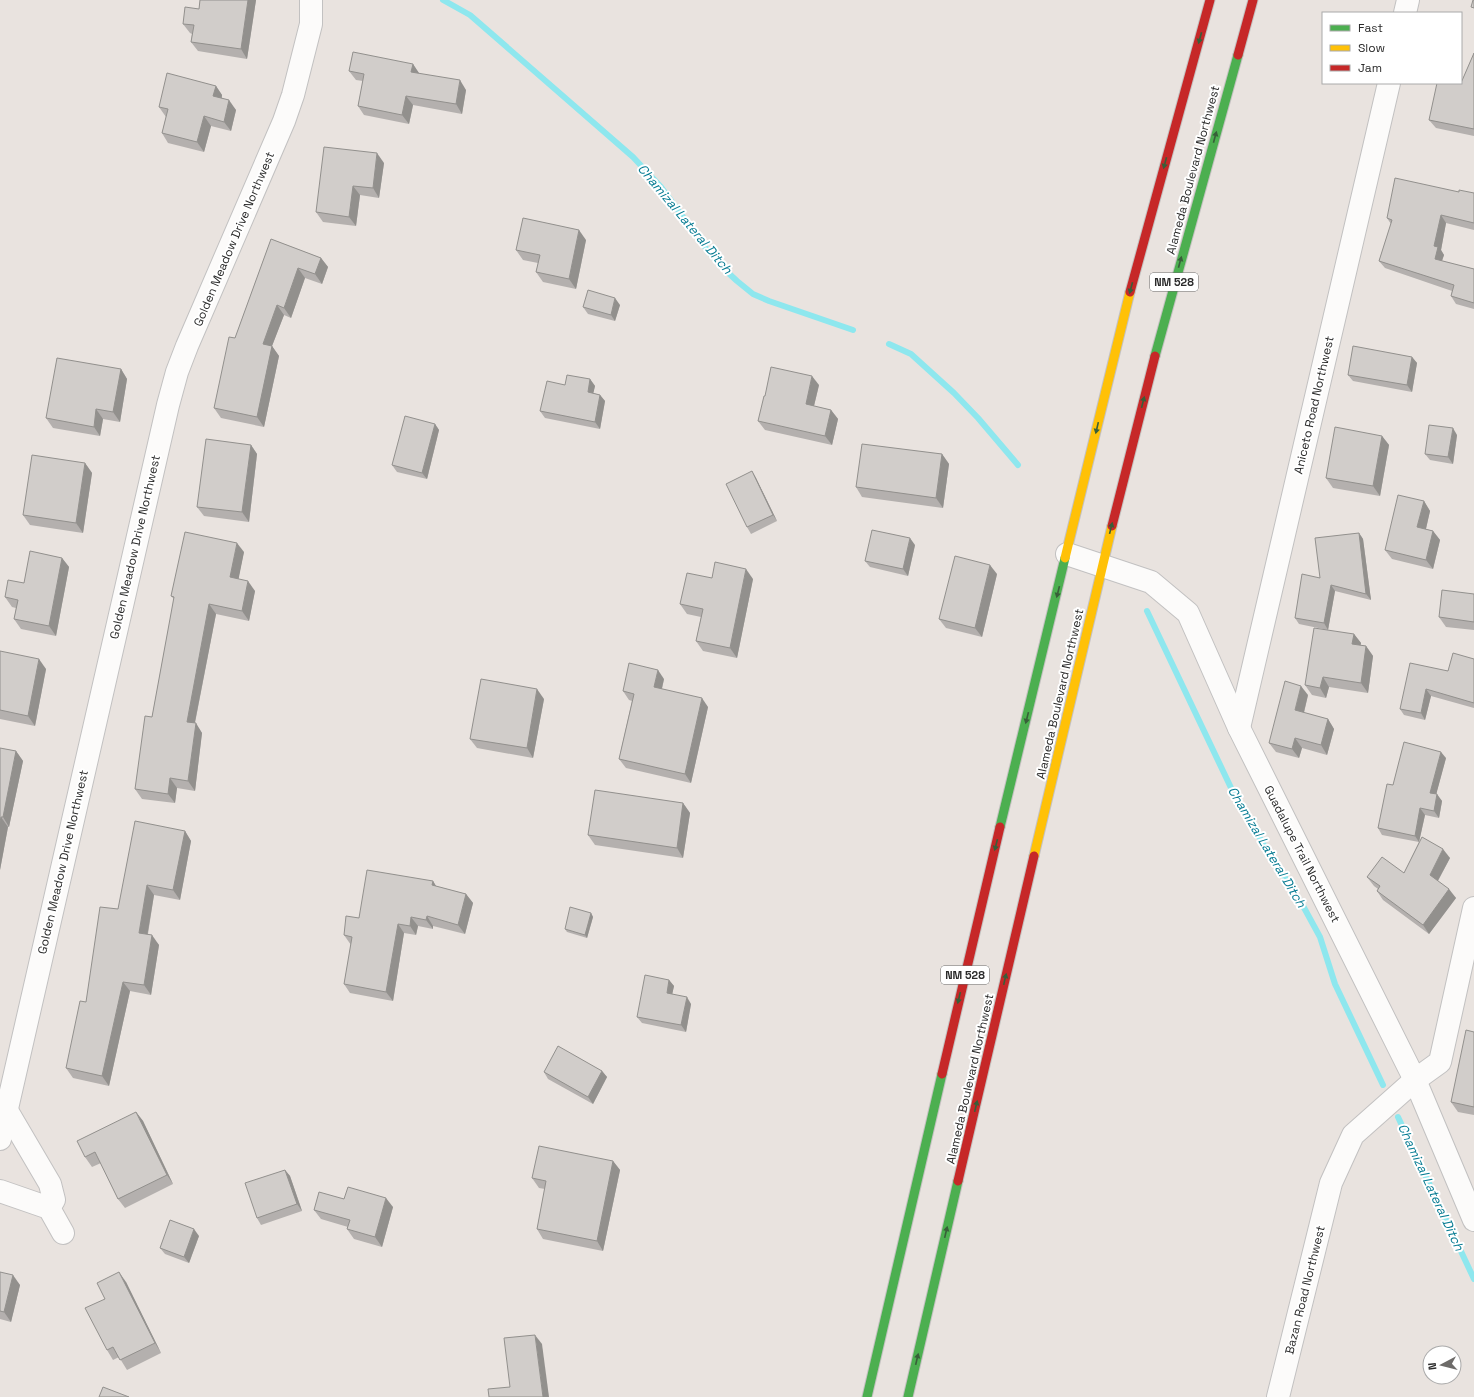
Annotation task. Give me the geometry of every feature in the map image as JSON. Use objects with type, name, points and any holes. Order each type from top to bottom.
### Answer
[{"type":"main road","name":"NM 528","points":[[867,1397],[980,910],[1126,307],[1210,0]]},
{"type":"main road","name":"Alameda Boulevard Northwest","points":[[908,1397],[1102,565],[1167,309],[1253,0]]},
{"type":"street","name":"Golden Meadow Drive Northwest","points":[[0,1139],[177,372],[284,121],[293,95],[310,24],[311,0]]},
{"type":"street","points":[[1405,12],[1408,0]]},
{"type":"street","name":"Aniceto Road Northwest","points":[[1239,728],[1389,84]]},
{"type":"street","name":"Guadalupe Trail Northwest","points":[[1067,554],[1151,582],[1188,613],[1239,728],[1415,1080],[1474,1220]]},
{"type":"street","name":"Bazan Road Northwest","points":[[1278,1397],[1331,1183],[1353,1135],[1415,1080],[1440,1062],[1474,908]]},
{"type":"street","points":[[6,1109],[50,1184],[54,1200],[49,1208]]},
{"type":"street","points":[[0,1191],[49,1208],[63,1233]]},
{"type":"building","points":[[200,0],[248,0],[241,49],[191,42],[194,25],[183,24],[185,7],[199,9]]},
{"type":"building","points":[[1474,0],[1474,8],[1471,7]]},
{"type":"building","points":[[353,52],[413,64],[411,72],[460,80],[456,104],[406,96],[402,115],[358,106],[364,74],[349,71]]},
{"type":"building","points":[[1474,53],[1474,129],[1429,120],[1437,84],[1462,84]]},
{"type":"building","points":[[167,73],[216,86],[213,96],[229,100],[224,122],[204,116],[197,142],[162,133],[168,109],[159,107]]},
{"type":"building","points":[[324,147],[377,153],[373,188],[353,186],[349,217],[316,212]]},
{"type":"building","points":[[1395,178],[1459,192],[1459,190],[1474,193],[1474,223],[1441,215],[1434,246],[1438,247],[1435,259],[1474,269],[1474,303],[1451,296],[1454,285],[1379,261],[1392,220],[1387,218]]},
{"type":"building","points":[[523,218],[579,230],[569,279],[536,272],[540,255],[516,250]]},
{"type":"building","points":[[271,239],[321,258],[315,274],[298,268],[284,308],[277,305],[263,344],[272,346],[257,417],[214,408],[229,337],[235,338]]},
{"type":"building","points":[[588,290],[615,298],[611,315],[583,307]]},
{"type":"building","points":[[1353,346],[1412,357],[1407,385],[1348,375]]},
{"type":"building","points":[[57,358],[121,369],[113,412],[96,409],[94,427],[46,418]]},
{"type":"building","points":[[771,367],[812,376],[806,404],[831,410],[825,436],[758,421]]},
{"type":"building","points":[[567,375],[590,379],[588,392],[600,395],[595,422],[540,411],[547,381],[565,385]]},
{"type":"building","points":[[405,416],[435,424],[422,473],[392,465]]},
{"type":"building","points":[[1429,425],[1453,428],[1448,457],[1425,454]]},
{"type":"building","points":[[1335,427],[1382,436],[1373,486],[1326,478]]},
{"type":"building","points":[[206,439],[251,445],[242,512],[197,507]]},
{"type":"building","points":[[862,444],[942,454],[936,498],[856,487]]},
{"type":"building","points":[[32,455],[85,463],[76,523],[23,515]]},
{"type":"building","points":[[752,471],[773,515],[747,527],[726,484]]},
{"type":"building","points":[[1398,495],[1424,501],[1417,527],[1433,531],[1426,560],[1385,550]]},
{"type":"building","points":[[872,530],[910,538],[903,569],[865,561]]},
{"type":"building","points":[[185,532],[237,543],[230,577],[248,581],[242,611],[209,604],[187,722],[196,723],[188,781],[170,778],[168,794],[135,789],[145,716],[152,717],[174,597],[171,596]]},
{"type":"building","points":[[1359,533],[1366,594],[1331,585],[1324,623],[1295,618],[1302,574],[1320,578],[1315,538]]},
{"type":"building","points":[[30,551],[62,558],[49,626],[14,619],[18,600],[5,597],[8,580],[24,583]]},
{"type":"building","points":[[955,556],[990,565],[975,628],[939,619]]},
{"type":"building","points":[[715,562],[746,569],[730,648],[696,641],[703,609],[680,604],[687,573],[712,578]]},
{"type":"building","points":[[1442,590],[1474,594],[1474,622],[1439,617]]},
{"type":"building","points":[[1314,628],[1354,634],[1352,644],[1366,646],[1361,683],[1323,677],[1320,688],[1305,685]]},
{"type":"building","points":[[0,651],[39,659],[28,716],[0,710]]},
{"type":"building","points":[[1453,653],[1474,659],[1474,703],[1426,689],[1421,713],[1400,709],[1410,663],[1448,671]]},
{"type":"building","points":[[629,663],[658,670],[654,687],[702,698],[685,774],[619,759],[634,694],[623,691]]},
{"type":"building","points":[[481,679],[537,689],[527,748],[470,739]]},
{"type":"building","points":[[1285,681],[1301,686],[1295,710],[1328,719],[1321,745],[1295,738],[1292,749],[1269,743]]},
{"type":"building","points":[[1404,742],[1441,752],[1430,793],[1437,794],[1434,811],[1420,808],[1415,836],[1378,828],[1387,784],[1393,785]]},
{"type":"building","points":[[0,748],[16,751],[3,817],[1,817],[0,822]]},
{"type":"building","points":[[595,790],[683,803],[677,848],[588,835]]},
{"type":"building","points":[[135,821],[185,831],[173,890],[147,885],[139,933],[152,935],[144,985],[123,982],[102,1076],[66,1068],[80,1001],[86,1002],[100,907],[118,909]]},
{"type":"building","points":[[1422,837],[1443,849],[1430,875],[1449,889],[1423,925],[1377,891],[1380,886],[1367,877],[1382,857],[1404,873]]},
{"type":"building","points":[[367,870],[433,881],[432,885],[466,894],[458,925],[427,916],[426,920],[411,917],[410,926],[398,924],[386,992],[344,984],[352,937],[344,935],[346,916],[359,918]]},
{"type":"building","points":[[570,907],[591,913],[585,935],[565,929]]},
{"type":"building","points":[[645,975],[669,980],[667,993],[687,997],[681,1025],[637,1017]]},
{"type":"building","points":[[1466,1030],[1474,1032],[1474,1107],[1451,1102]]},
{"type":"building","points":[[558,1046],[602,1071],[588,1097],[544,1072]]},
{"type":"building","points":[[136,1112],[167,1175],[118,1199],[95,1152],[85,1157],[77,1141]]},
{"type":"building","points":[[539,1146],[613,1161],[597,1241],[537,1229],[546,1181],[532,1178]]},
{"type":"building","points":[[285,1170],[297,1204],[257,1218],[245,1183]]},
{"type":"building","points":[[348,1187],[386,1198],[375,1237],[347,1229],[350,1220],[314,1210],[319,1192],[344,1199]]},
{"type":"building","points":[[170,1220],[194,1229],[184,1257],[160,1248]]},
{"type":"building","points":[[0,1272],[13,1275],[4,1312],[0,1311]]},
{"type":"building","points":[[119,1272],[155,1343],[120,1360],[113,1347],[107,1350],[85,1308],[105,1299],[97,1283]]},
{"type":"building","points":[[535,1335],[543,1397],[489,1397],[488,1389],[510,1387],[504,1338]]},
{"type":"building","points":[[103,1387],[129,1397],[99,1397]]},
{"type":"waterway","name":"Chamizal Lateral Ditch","points":[[443,0],[470,15],[633,157],[661,187],[708,251],[724,269],[753,294],[853,330]]},
{"type":"waterway","name":"Chamizal Lateral Ditch","points":[[889,344],[911,354],[954,393],[978,418],[1018,465]]},
{"type":"waterway","name":"Chamizal Lateral Ditch","points":[[1147,611],[1233,792],[1264,845],[1302,904],[1320,937],[1335,984],[1383,1085]]},
{"type":"waterway","name":"Chamizal Lateral Ditch","points":[[1398,1117],[1474,1279]]},
{"type":"traffic: fast","points":[[1155,356],[1238,55]]},
{"type":"traffic: fast","points":[[1000,827],[1065,558]]},
{"type":"traffic: fast","points":[[867,1397],[942,1074]]},
{"type":"traffic: fast","points":[[908,1397],[958,1181]]},
{"type":"traffic: slow","points":[[1065,558],[1130,292]]},
{"type":"traffic: slow","points":[[1034,856],[1112,526]]},
{"type":"traffic: jam","points":[[1130,292],[1210,0]]},
{"type":"traffic: jam","points":[[1238,55],[1253,0]]},
{"type":"traffic: jam","points":[[1112,526],[1155,356]]},
{"type":"traffic: jam","points":[[942,1074],[1000,827]]},
{"type":"traffic: jam","points":[[958,1181],[1034,856]]}]
